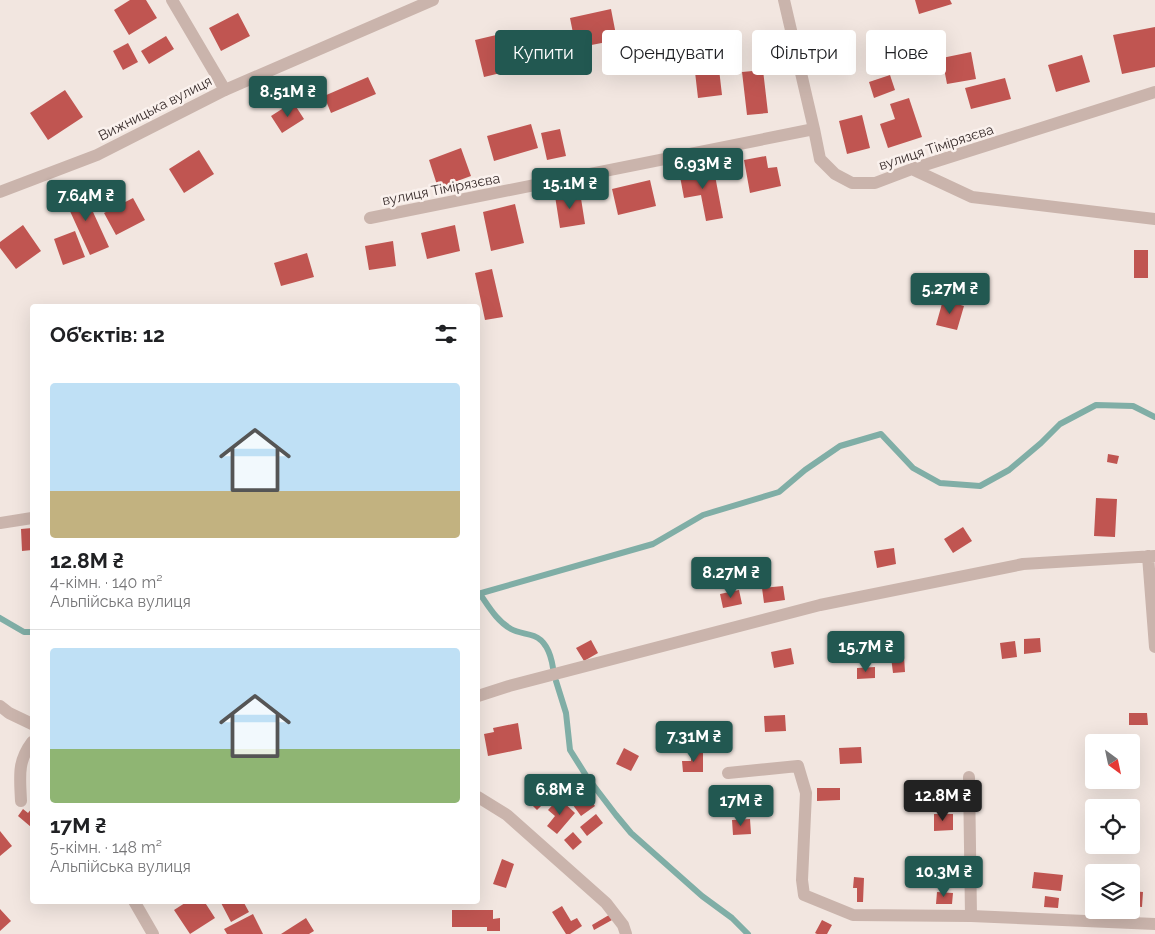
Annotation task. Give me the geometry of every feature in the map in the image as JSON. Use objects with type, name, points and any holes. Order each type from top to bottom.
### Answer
[{"type":"street","points":[[172,0],[225,90]]},
{"type":"street","name":"Вижницька вулиця","points":[[0,192],[97,155],[225,90],[433,0]]},
{"type":"street","points":[[784,0],[814,130]]},
{"type":"street","name":"вулиця Тімірязєва","points":[[370,218],[814,130],[820,159],[835,174],[852,183],[874,183],[912,169],[1155,92]]},
{"type":"street","points":[[912,169],[972,198],[1155,219]]},
{"type":"street","points":[[0,522],[30,518]]},
{"type":"street","points":[[480,695],[509,686],[820,605],[1023,564],[1152,556],[1155,647]]},
{"type":"street","points":[[0,706],[9,713],[30,723]]},
{"type":"street","points":[[21,800],[20,768],[24,753],[30,745]]},
{"type":"street","points":[[728,773],[798,766],[806,793],[802,880],[804,895],[853,915],[971,916],[1155,924]]},
{"type":"street","points":[[969,777],[971,916]]},
{"type":"street","points":[[480,797],[507,815],[606,903],[623,926],[626,934]]},
{"type":"street","points":[[136,904],[152,934]]},
{"type":"building","points":[[130,0],[146,0],[157,18],[129,35],[114,10]]},
{"type":"building","points":[[915,0],[950,0],[952,4],[919,14]]},
{"type":"building","points":[[611,9],[615,30],[602,30],[602,43],[592,45],[592,30],[572,30],[570,18]]},
{"type":"building","points":[[238,13],[250,36],[221,51],[209,28]]},
{"type":"building","points":[[1155,27],[1155,67],[1122,74],[1113,35]]},
{"type":"building","points":[[495,35],[495,74],[484,77],[475,40]]},
{"type":"building","points":[[166,36],[174,49],[149,64],[141,51]]},
{"type":"building","points":[[128,43],[138,62],[123,70],[113,51]]},
{"type":"building","points":[[971,52],[976,79],[947,84],[946,57]]},
{"type":"building","points":[[1082,55],[1090,82],[1056,92],[1048,65]]},
{"type":"building","points":[[752,71],[752,75],[764,75],[768,113],[747,115],[742,72]]},
{"type":"building","points":[[695,75],[720,75],[722,95],[698,98]]},
{"type":"building","points":[[890,75],[895,90],[874,98],[869,82]]},
{"type":"building","points":[[368,77],[376,94],[331,113],[324,96]]},
{"type":"building","points":[[1005,78],[1011,99],[971,109],[965,88]]},
{"type":"building","points":[[65,90],[83,117],[48,140],[30,113]]},
{"type":"building","points":[[909,98],[922,137],[888,148],[880,124],[895,119],[890,104]]},
{"type":"building","points":[[293,102],[304,119],[282,133],[271,116]]},
{"type":"building","points":[[862,115],[870,148],[847,154],[839,121]]},
{"type":"building","points":[[531,124],[538,148],[494,161],[487,136]]},
{"type":"building","points":[[560,129],[566,156],[547,160],[541,133]]},
{"type":"building","points":[[461,148],[471,176],[438,188],[429,160]]},
{"type":"building","points":[[199,150],[214,174],[184,193],[169,169]]},
{"type":"building","points":[[766,156],[768,168],[777,167],[781,186],[750,193],[744,160]]},
{"type":"building","points":[[713,165],[723,218],[706,221],[701,195],[684,198],[679,171]]},
{"type":"building","points":[[650,180],[656,206],[618,215],[612,189]]},
{"type":"building","points":[[83,190],[109,247],[90,255],[64,198]]},
{"type":"building","points":[[580,192],[585,224],[560,228],[555,196]]},
{"type":"building","points":[[133,198],[145,220],[116,235],[104,213]]},
{"type":"building","points":[[515,204],[524,243],[491,251],[483,212]]},
{"type":"building","points":[[23,225],[41,251],[16,269],[0,248],[0,242]]},
{"type":"building","points":[[455,225],[460,251],[427,259],[421,233]]},
{"type":"building","points":[[75,231],[85,257],[63,265],[54,239]]},
{"type":"building","points":[[393,241],[396,266],[369,270],[365,246]]},
{"type":"building","points":[[1134,250],[1148,250],[1148,278],[1134,278]]},
{"type":"building","points":[[307,253],[314,277],[281,286],[274,263]]},
{"type":"building","points":[[492,269],[503,317],[485,320],[475,273]]},
{"type":"building","points":[[943,300],[964,306],[957,330],[936,325]]},
{"type":"building","points":[[1108,454],[1119,456],[1117,464],[1107,462]]},
{"type":"building","points":[[1096,498],[1117,499],[1115,537],[1094,536]]},
{"type":"building","points":[[963,527],[972,541],[953,553],[944,539]]},
{"type":"building","points":[[30,528],[30,550],[22,551],[21,529]]},
{"type":"building","points":[[894,548],[896,564],[877,568],[874,551]]},
{"type":"building","points":[[783,586],[785,600],[764,603],[762,588]]},
{"type":"building","points":[[739,590],[742,604],[723,608],[720,594]]},
{"type":"building","points":[[1040,638],[1041,652],[1024,654],[1024,639]]},
{"type":"building","points":[[591,640],[598,653],[584,661],[576,648]]},
{"type":"building","points":[[1015,641],[1017,657],[1002,659],[1000,643]]},
{"type":"building","points":[[791,648],[794,664],[774,668],[771,652]]},
{"type":"building","points":[[904,656],[905,672],[893,673],[891,657]]},
{"type":"building","points":[[875,667],[875,678],[857,679],[857,668]]},
{"type":"building","points":[[1129,713],[1147,713],[1148,725],[1129,725]]},
{"type":"building","points":[[785,715],[786,731],[765,732],[764,716]]},
{"type":"building","points":[[518,723],[522,749],[488,756],[484,734],[494,732],[493,728]]},
{"type":"building","points":[[861,747],[862,763],[840,764],[839,748]]},
{"type":"building","points":[[624,748],[639,756],[631,771],[616,764]]},
{"type":"building","points":[[691,751],[703,751],[703,772],[683,772],[682,761],[691,761]]},
{"type":"building","points":[[581,787],[595,806],[581,816],[567,797]]},
{"type":"building","points":[[817,788],[840,788],[840,800],[817,801]]},
{"type":"building","points":[[532,791],[544,803],[537,810],[525,798]]},
{"type":"building","points":[[559,798],[575,813],[557,834],[547,826],[555,816],[548,810]]},
{"type":"building","points":[[23,809],[28,813],[30,810],[30,826],[18,816]]},
{"type":"building","points":[[596,814],[603,823],[587,836],[580,827]]},
{"type":"building","points":[[934,814],[953,814],[953,830],[934,831]]},
{"type":"building","points":[[750,819],[751,834],[733,835],[732,820]]},
{"type":"building","points":[[0,831],[12,846],[0,856]]},
{"type":"building","points":[[573,832],[582,842],[573,850],[564,840]]},
{"type":"building","points":[[502,859],[514,864],[506,888],[493,884]]},
{"type":"building","points":[[1034,872],[1063,875],[1061,891],[1032,888]]},
{"type":"building","points":[[854,877],[864,878],[863,902],[857,902],[857,888],[853,888]]},
{"type":"building","points":[[937,892],[953,893],[952,904],[936,904]]},
{"type":"building","points":[[1140,892],[1143,892],[1142,907],[1140,907]]},
{"type":"building","points":[[1045,896],[1059,898],[1058,908],[1044,907]]},
{"type":"building","points":[[183,904],[206,904],[215,918],[190,934],[174,910]]},
{"type":"building","points":[[222,904],[245,904],[249,912],[231,922]]},
{"type":"building","points":[[562,906],[571,921],[577,918],[582,926],[570,934],[566,934],[552,912]]},
{"type":"building","points":[[0,909],[11,921],[0,931]]},
{"type":"building","points":[[452,910],[493,910],[493,919],[500,918],[500,931],[487,931],[487,927],[452,927]]},
{"type":"building","points":[[253,914],[263,934],[227,934],[224,929]]},
{"type":"building","points":[[609,915],[612,920],[594,930],[592,925]]},
{"type":"building","points":[[306,918],[314,931],[309,934],[281,934]]},
{"type":"building","points":[[822,920],[832,925],[827,934],[817,934],[815,933]]},
{"type":"waterway","points":[[480,593],[653,544],[703,515],[779,492],[805,470],[840,446],[881,434],[913,468],[940,483],[980,486],[1009,470],[1060,424],[1096,405],[1133,406],[1155,417]]},
{"type":"waterway","points":[[480,594],[506,626],[534,636],[542,641],[550,653],[553,668]]},
{"type":"waterway","points":[[0,618],[24,632],[30,632]]},
{"type":"waterway","points":[[556,681],[566,713],[570,750],[587,777],[631,833],[702,896],[732,918],[748,934]]}]
